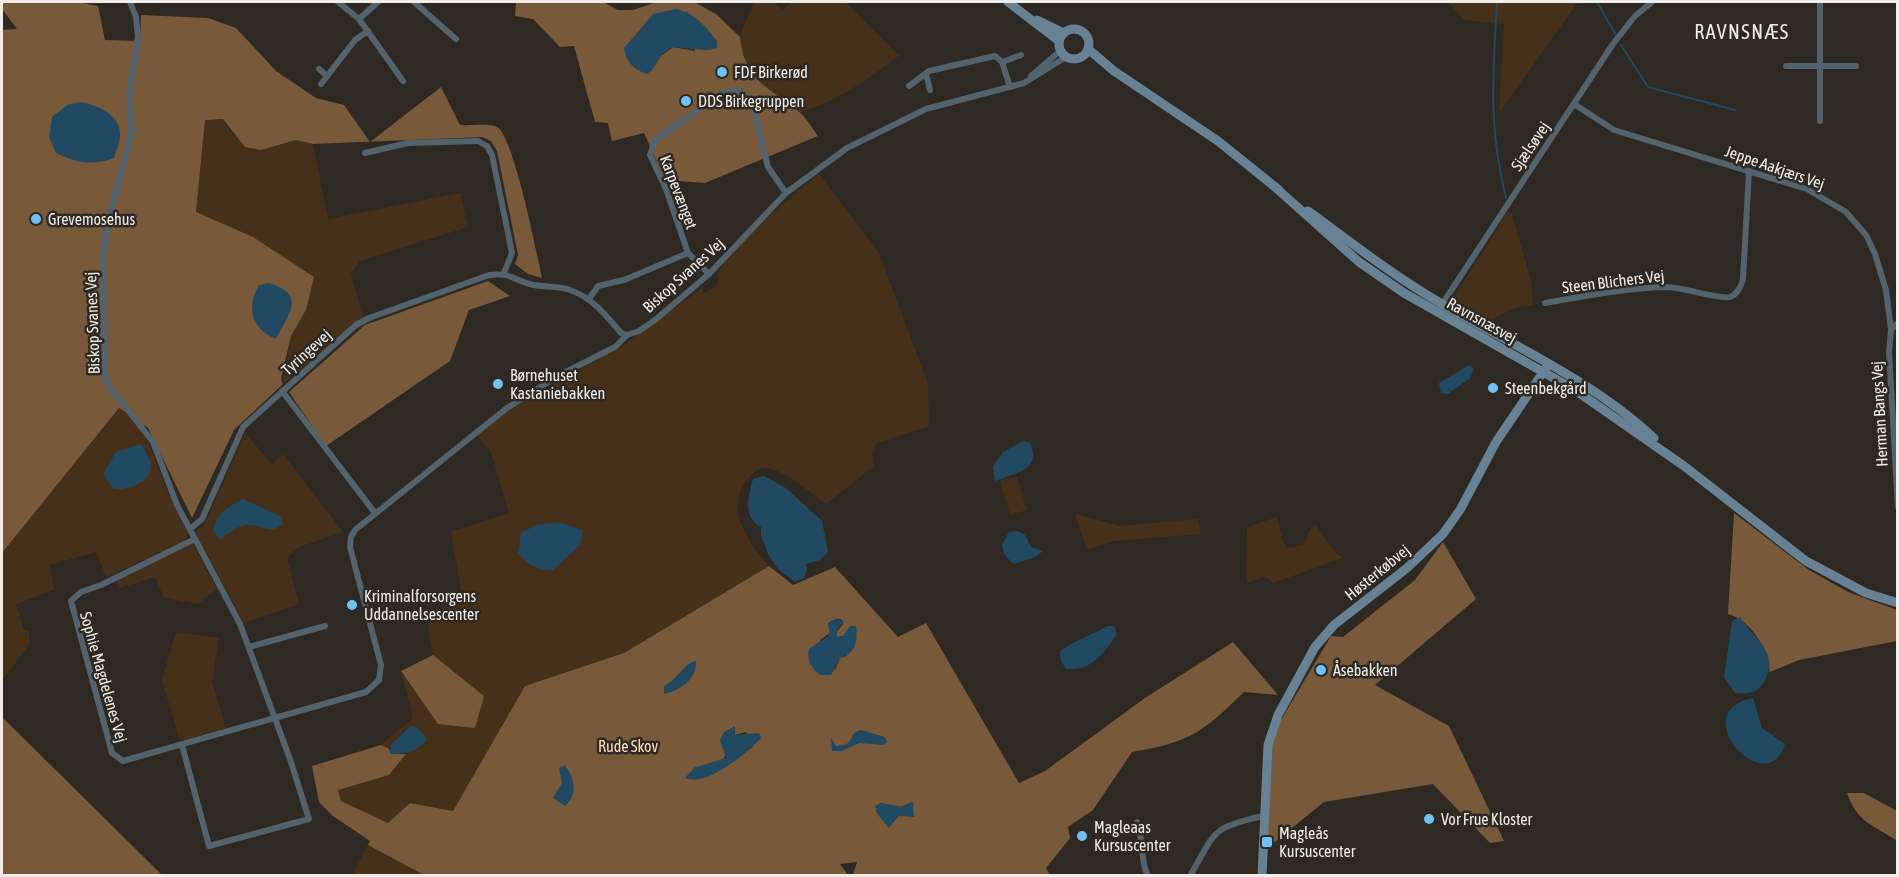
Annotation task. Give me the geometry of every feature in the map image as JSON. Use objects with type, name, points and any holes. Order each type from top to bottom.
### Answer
[{"type":"main road","points":[[1008,2],[1033,18],[1075,59],[1085,53],[1086,37],[1080,31],[1072,30],[1062,46]]},
{"type":"main road","name":"Ravnsnæsvej","points":[[1085,53],[1205,132],[1275,187],[1440,308],[1616,406],[1684,466],[1806,561],[1856,588],[1897,601]]},
{"type":"main road","name":"Høsterkøbvej","points":[[1262,876],[1263,816],[1270,734],[1315,647],[1334,625],[1407,568],[1443,534],[1460,510],[1496,442],[1546,368]]},
{"type":"street","name":"Biskop Svanes Vej","points":[[130,2],[136,17],[138,37],[129,96],[132,131],[107,226],[103,260],[103,361],[109,386],[153,442],[177,505],[240,624],[273,719],[366,692],[379,680],[381,665],[349,543],[355,530],[507,408],[558,376],[615,347],[627,335],[639,331],[655,320],[709,274],[786,193],[847,148],[898,120],[936,106],[1020,83],[1062,46]]},
{"type":"street","points":[[338,2],[359,20],[403,81]]},
{"type":"street","points":[[359,20],[378,2]]},
{"type":"street","points":[[414,2],[456,39]]},
{"type":"street","name":"Sjælsøvej","points":[[1440,308],[1613,44],[1635,16],[1652,2]]},
{"type":"street","points":[[1820,2],[1820,121]]},
{"type":"street","points":[[321,84],[355,40],[368,31]]},
{"type":"street","points":[[1002,62],[1021,55]]},
{"type":"street","points":[[909,86],[926,74],[995,56],[1002,62],[1010,87]]},
{"type":"street","points":[[1786,66],[1856,66]]},
{"type":"street","points":[[319,69],[327,76]]},
{"type":"street","points":[[926,74],[930,90]]},
{"type":"street","name":"Karpevænget","points":[[709,274],[688,253],[666,189],[650,155],[651,147],[656,140],[722,93],[740,91],[752,102],[768,167],[786,193]]},
{"type":"street","name":"Jeppe Aakjærs Vej","points":[[1574,104],[1614,130],[1749,171],[1827,198],[1857,223],[1866,235],[1882,273],[1891,330]]},
{"type":"street","points":[[364,153],[408,144],[478,141],[487,146],[492,155],[512,253],[504,273],[534,285],[566,288],[589,299],[621,333],[627,335]]},
{"type":"street","name":"Steen Blichers Vej","points":[[1545,303],[1607,292],[1667,287],[1694,290],[1721,298],[1735,294],[1741,289],[1743,279],[1749,171]]},
{"type":"street","name":"Karpevænget","points":[[589,299],[598,286],[624,280],[688,253]]},
{"type":"street","name":"Tyringevej","points":[[190,530],[202,519],[243,427],[356,326],[369,318],[489,276],[504,273]]},
{"type":"street","points":[[1891,330],[1898,323]]},
{"type":"street","name":"Herman Bangs Vej","points":[[1891,330],[1889,352],[1898,507]]},
{"type":"street","points":[[282,392],[375,513]]},
{"type":"street","name":"Sophie Magdelenes Vej","points":[[195,539],[101,585],[81,592],[71,600],[70,606],[112,753],[123,761],[273,719]]},
{"type":"street","points":[[249,647],[325,626]]},
{"type":"street","points":[[182,744],[209,846],[309,819],[290,759],[273,719]]},
{"type":"street","points":[[1190,876],[1207,843],[1216,832],[1229,823],[1263,816]]},
{"type":"street","points":[[1137,822],[1144,843],[1143,868],[1148,876]]},
{"type":"shaded area","points":[[754,2],[774,2],[783,10],[791,2],[845,2],[898,54],[903,53],[841,95],[814,108],[799,112],[759,81],[744,61],[740,49],[740,37]]},
{"type":"shaded area","points":[[1448,2],[1578,2],[1499,113],[1504,24],[1464,20]]},
{"type":"shaded area","points":[[223,119],[229,130],[261,150],[296,140],[313,144],[328,219],[460,193],[468,227],[360,261],[351,273],[363,318],[283,384],[291,336],[306,310],[196,212],[205,120]]},
{"type":"shaded area","points":[[819,174],[879,253],[928,384],[929,426],[877,443],[872,452],[874,466],[826,504],[781,472],[766,468],[755,471],[741,491],[738,503],[739,514],[747,537],[769,566],[624,653],[525,686],[453,811],[410,803],[388,823],[341,801],[337,790],[389,775],[406,754],[423,745],[405,729],[389,749],[381,745],[413,718],[401,671],[438,724],[484,696],[433,655],[426,613],[463,602],[451,532],[509,513],[491,452],[476,434],[515,406],[621,347],[703,287],[703,294],[717,286],[719,272],[735,249]]},
{"type":"shaded area","points":[[1508,212],[1512,215],[1531,280],[1533,305],[1514,308],[1491,320],[1452,300]]},
{"type":"shaded area","points":[[119,408],[138,427],[150,447],[169,495],[188,533],[185,541],[106,577],[96,552],[50,565],[54,590],[16,604],[24,630],[29,630],[29,645],[2,680],[2,553]]},
{"type":"shaded area","points":[[245,433],[272,464],[283,454],[343,532],[299,547],[287,558],[299,604],[244,623],[195,532],[205,524]]},
{"type":"shaded area","points":[[1017,476],[1027,510],[1010,515],[1000,481]]},
{"type":"shaded area","points":[[1075,514],[1120,526],[1198,519],[1201,534],[1114,541],[1087,550]]},
{"type":"shaded area","points":[[1277,517],[1283,542],[1287,548],[1304,545],[1309,531],[1315,525],[1334,551],[1343,558],[1273,583],[1266,577],[1246,583],[1247,527]]},
{"type":"shaded area","points":[[193,544],[217,589],[198,604],[164,598],[155,577],[120,588],[117,580]]},
{"type":"shaded area","points":[[176,632],[219,638],[212,682],[226,728],[180,741],[162,680]]},
{"type":"shaded area","points":[[368,845],[424,875],[352,876]]},
{"type":"green space","points":[[2,2],[77,2],[98,6],[105,40],[140,41],[141,15],[208,18],[236,28],[276,71],[316,98],[344,105],[370,142],[313,144],[296,140],[261,150],[245,147],[223,119],[205,120],[196,212],[253,237],[314,277],[306,310],[291,336],[281,379],[283,384],[234,430],[192,518],[148,428],[119,408],[2,553],[2,30],[17,29],[2,9]]},
{"type":"green space","points":[[516,2],[603,2],[618,10],[633,10],[657,2],[694,2],[716,14],[740,37],[747,64],[753,74],[801,113],[818,136],[705,183],[665,180],[644,133],[612,141],[608,123],[595,122],[574,46],[560,47],[533,19],[515,16]],"holes":[[[687,11],[695,51],[673,47],[661,56]]]},
{"type":"green space","points":[[441,87],[460,125],[497,127],[510,150],[517,172],[542,278],[528,274],[515,264],[518,255],[497,151],[491,141],[482,137],[370,142]]},
{"type":"green space","points":[[488,281],[510,296],[469,310],[450,361],[326,446],[289,392],[365,325]]},
{"type":"green space","points":[[1734,513],[1809,570],[1848,592],[1897,610],[1897,641],[1799,660],[1770,672],[1766,654],[1757,637],[1744,622],[1728,614]]},
{"type":"green space","points":[[1443,542],[1476,599],[1375,685],[1449,726],[1504,841],[1490,843],[1433,784],[1324,802],[1266,849],[1272,735],[1331,636],[1343,637],[1415,580]]},
{"type":"green space","name":"Rude Skov","points":[[769,566],[793,585],[835,567],[898,637],[926,623],[1019,783],[1045,771],[1145,698],[1233,642],[1278,695],[1244,692],[1194,734],[1168,744],[1132,752],[1093,810],[1068,827],[1070,838],[1046,868],[1050,875],[853,875],[857,862],[840,864],[848,875],[424,875],[368,845],[370,841],[333,816],[319,802],[312,766],[381,745],[389,749],[391,754],[406,754],[389,775],[338,790],[341,801],[388,823],[410,803],[453,811],[525,686],[624,653]],"holes":[[[841,619],[843,624],[835,634],[837,637],[843,636],[847,656],[840,658],[835,670],[820,640],[830,633],[828,623]],[[746,732],[753,747],[727,765],[715,768],[694,768],[723,760],[734,735]],[[912,802],[888,827],[876,811],[880,803],[901,807]]]},
{"type":"green space","points":[[433,655],[484,696],[475,728],[438,724],[401,671]]},
{"type":"green space","points":[[2,717],[162,875],[2,875]]},
{"type":"green space","points":[[1847,793],[1864,793],[1897,811],[1897,841],[1861,817]]},
{"type":"water","points":[[676,9],[699,21],[717,41],[717,48],[711,50],[669,49],[647,74],[638,70],[631,65],[624,48],[653,14]]},
{"type":"water","points":[[80,102],[106,111],[116,120],[120,136],[114,158],[99,162],[85,162],[56,153],[49,137],[52,117],[67,105]]},
{"type":"water","points":[[269,283],[288,293],[292,305],[276,339],[268,335],[256,323],[252,309],[259,285]]},
{"type":"water","points":[[1469,365],[1474,369],[1470,378],[1448,394],[1441,393],[1439,383]]},
{"type":"water","points":[[1023,441],[1030,443],[1033,452],[1033,459],[1029,465],[1017,473],[995,481],[993,466],[1003,452]]},
{"type":"water","points":[[141,444],[150,461],[149,474],[134,486],[114,489],[103,474],[116,452]]},
{"type":"water","points":[[764,476],[786,488],[822,521],[828,552],[820,560],[806,564],[804,578],[795,582],[778,569],[768,554],[761,536],[761,527],[751,518],[749,512],[748,499],[753,479]]},
{"type":"water","points":[[243,499],[280,516],[283,523],[274,529],[251,525],[242,526],[220,540],[213,530],[217,519],[224,511]]},
{"type":"water","points":[[559,522],[583,530],[580,545],[553,570],[533,566],[518,553],[521,533],[536,525]]},
{"type":"water","points":[[1018,531],[1025,535],[1031,547],[1043,551],[1035,557],[1013,564],[1004,554],[1002,545],[1009,532]]},
{"type":"water","points":[[1740,617],[1764,647],[1769,663],[1764,682],[1758,689],[1748,693],[1735,693],[1724,677],[1732,621]]},
{"type":"water","points":[[836,619],[844,621],[837,630],[837,637],[843,636],[850,626],[856,626],[855,646],[850,653],[840,658],[831,675],[820,675],[810,664],[809,649],[828,636],[830,633],[828,623]]},
{"type":"water","points":[[1107,626],[1114,626],[1117,634],[1102,654],[1083,667],[1066,669],[1061,661],[1060,652]]},
{"type":"water","points":[[696,661],[694,673],[687,683],[664,694],[664,686],[687,665]]},
{"type":"water","points":[[1753,698],[1762,728],[1785,744],[1776,759],[1763,764],[1749,759],[1736,748],[1728,734],[1726,719],[1734,706]]},
{"type":"water","points":[[410,726],[417,727],[427,739],[420,747],[411,751],[390,754],[391,745]]},
{"type":"water","points":[[735,726],[735,735],[759,733],[761,738],[747,752],[715,773],[694,780],[685,778],[694,768],[726,758],[720,740],[724,732]]},
{"type":"water","points":[[861,730],[885,737],[887,742],[883,745],[859,743],[842,751],[832,751],[831,737],[836,746],[845,745],[849,743],[855,732]]},
{"type":"water","points":[[565,765],[571,775],[574,791],[565,806],[553,798],[562,783],[559,768]]},
{"type":"water","points":[[913,802],[914,817],[899,816],[889,828],[879,816],[875,806],[880,803],[901,807]]},
{"type":"waterway","points":[[1497,2],[1493,77],[1494,124],[1496,148],[1506,198]]},
{"type":"waterway","points":[[1597,2],[1616,35]]},
{"type":"waterway","points":[[1621,45],[1648,87],[1735,110]]},
{"type":"place","name":"FDF Birkerød","points":[[722,72]]},
{"type":"place","name":"DDS Birkegruppen","points":[[686,101]]},
{"type":"place","name":"Grevemosehus","points":[[36,219]]},
{"type":"place","name":"Børnehuset Kastaniebakken","points":[[498,384]]},
{"type":"place","name":"Steenbekgård","points":[[1493,388]]},
{"type":"place","name":"Kriminalforsorgens Uddannelsescenter","points":[[352,605]]},
{"type":"place","name":"Åsebakken","points":[[1321,670]]},
{"type":"place","name":"Vor Frue Kloster","points":[[1429,819]]},
{"type":"place","name":"Magleaas Kursuscenter","points":[[1082,836]]},
{"type":"place","name":"Magleås Kursuscenter","points":[[1267,842]]},
{"type":"district","name":"RAVNSNÆS","points":[[1742,31]]}]
